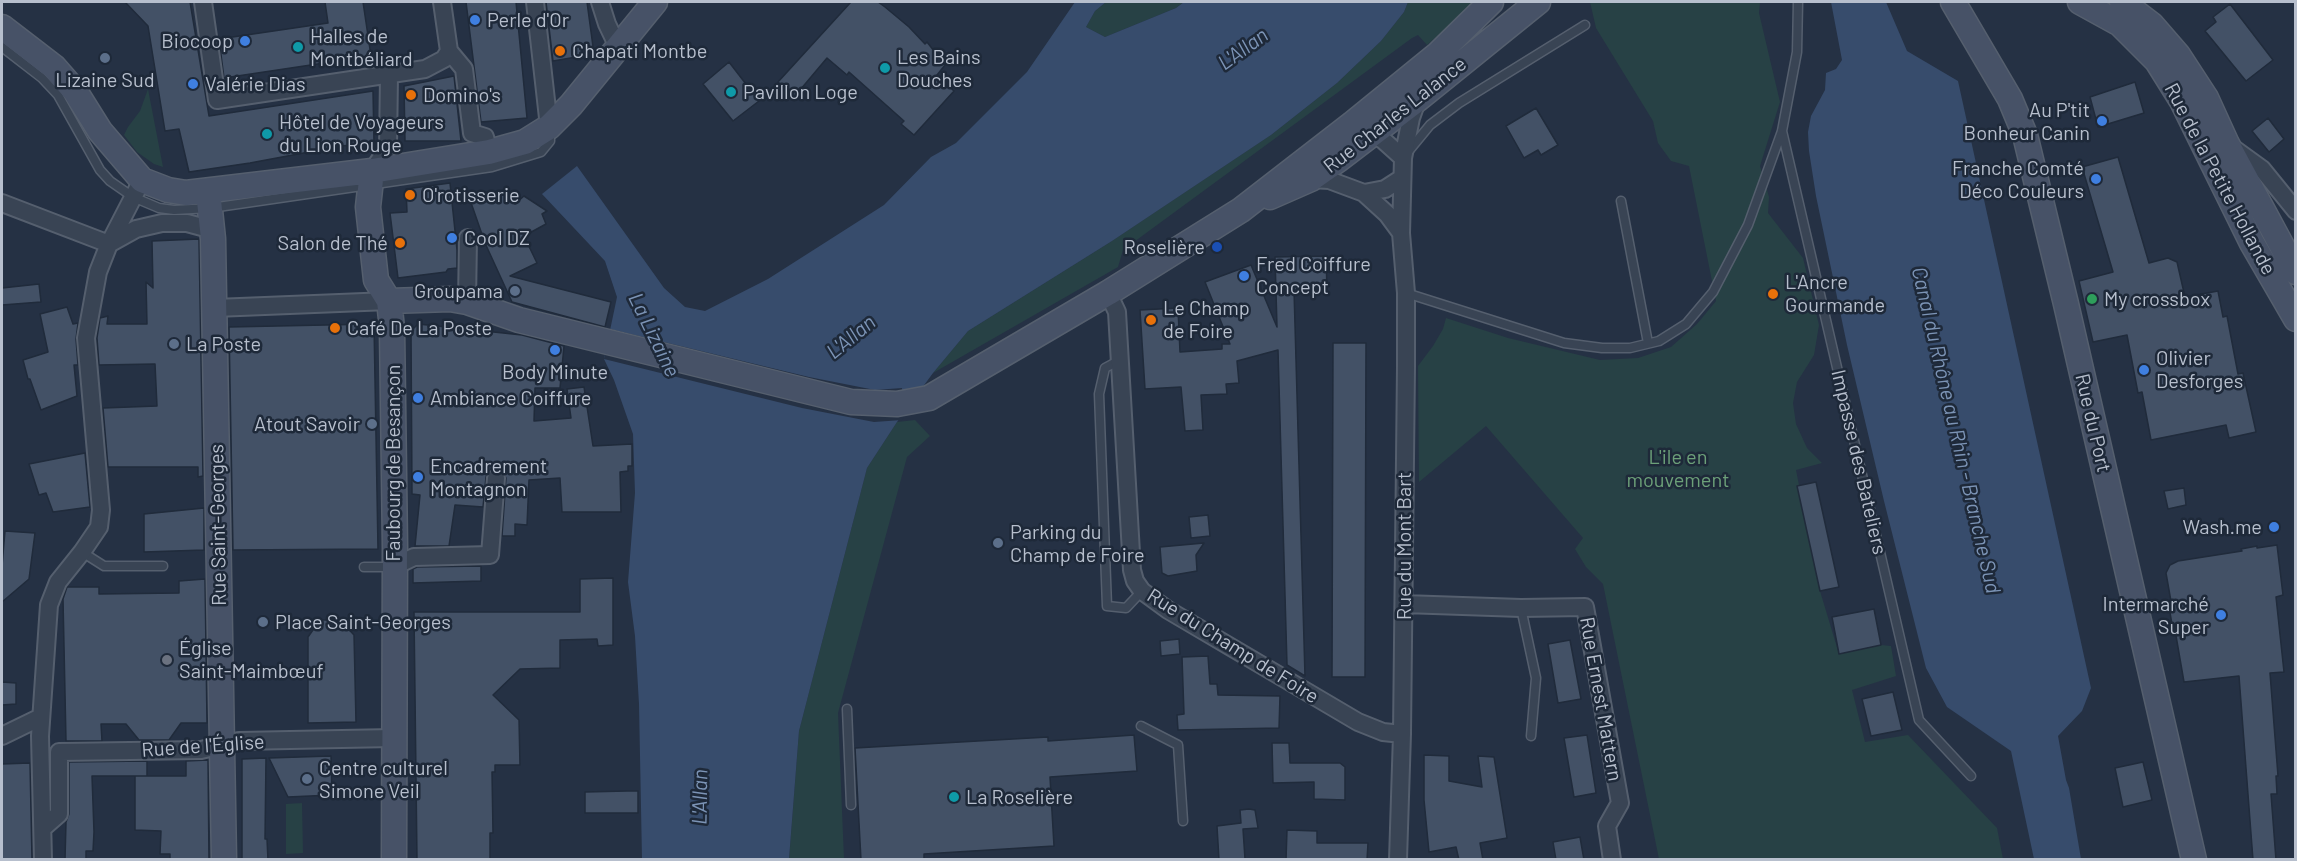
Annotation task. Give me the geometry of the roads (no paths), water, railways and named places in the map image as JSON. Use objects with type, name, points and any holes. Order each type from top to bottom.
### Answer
[{"type":"main road","points":[[2,27],[54,67],[75,91],[138,188],[186,193],[211,210],[489,152],[525,142],[549,127],[571,105],[655,2]]},
{"type":"main road","name":"Rue Charles Lalance","points":[[467,302],[519,320],[851,402],[897,404],[934,395],[1108,293],[1240,210],[1354,130],[1438,54],[1491,2]]},
{"type":"main road","name":"Rue Charles Lalance","points":[[1240,210],[1311,179],[1338,160],[1354,130],[1418,99],[1538,2]]},
{"type":"main road","name":"Rue du Port","points":[[1953,2],[2010,99],[2025,135],[2194,860]]},
{"type":"main road","name":"Rue de la Petite Hollande","points":[[2080,2],[2132,11],[2178,55],[2206,98],[2227,144],[2295,272]]},
{"type":"main road","points":[[2102,2],[2132,11]]},
{"type":"main road","name":"Rue de la Petite Hollande","points":[[2132,11],[2157,61],[2182,100],[2252,243],[2295,319]]},
{"type":"main road","name":"Faubourg de Besançon","points":[[371,177],[368,207],[376,280],[389,302],[392,328],[395,548],[393,567],[394,860]]},
{"type":"main road","name":"Rue Saint-Georges","points":[[211,210],[215,308],[214,362],[224,860]]},
{"type":"main road","points":[[389,302],[450,299],[467,302]]},
{"type":"street","points":[[203,2],[217,100],[425,69],[444,59],[449,51]]},
{"type":"street","points":[[442,2],[449,51],[464,69],[472,133],[485,136],[489,152]]},
{"type":"street","points":[[535,2],[549,127]]},
{"type":"street","points":[[600,2],[606,24],[618,47]]},
{"type":"street","points":[[371,177],[388,148],[389,76]]},
{"type":"street","name":"Rue du Mont Bart","points":[[1398,860],[1404,604],[1406,292],[1401,233],[1402,178],[1411,118],[1418,99]]},
{"type":"street","points":[[1347,186],[1340,176],[1338,160],[1354,130],[1383,140],[1404,158]]},
{"type":"street","points":[[2227,144],[2262,169],[2295,211]]},
{"type":"street","points":[[1364,193],[1385,189],[1402,178]]},
{"type":"street","points":[[1311,179],[1329,180],[1364,193],[1387,214],[1401,233]]},
{"type":"street","points":[[43,860],[41,717],[49,605],[58,582],[99,527],[102,510],[86,338],[98,272],[109,244],[138,188]]},
{"type":"street","points":[[2,202],[109,244]]},
{"type":"street","points":[[109,244],[136,229],[162,223],[187,223],[211,210]]},
{"type":"street","points":[[467,302],[468,238]]},
{"type":"street","name":"Rue du Champ de Foire","points":[[1108,293],[1117,312],[1132,570],[1142,591],[1168,610],[1358,722],[1383,732],[1402,734]]},
{"type":"street","points":[[215,308],[389,302]]},
{"type":"street","points":[[393,567],[414,557],[490,555],[496,478]]},
{"type":"street","name":"Rue Ernest Mattern","points":[[1404,604],[1521,608],[1585,607],[1620,803],[1607,826],[1612,860]]},
{"type":"street","points":[[2,736],[41,717]]},
{"type":"street","name":"Rue de l'Église","points":[[43,828],[59,814],[59,752],[201,750],[239,741],[393,738]]},
{"type":"lane","points":[[1406,292],[1564,343],[1602,348],[1630,348],[1659,341],[1686,324],[1713,292],[1748,225],[1782,131],[1797,52],[1798,2]]},
{"type":"lane","points":[[1404,158],[1430,125],[1454,106],[1585,25]]},
{"type":"lane","points":[[2,47],[42,78],[58,95],[100,170],[110,181],[138,188]]},
{"type":"lane","points":[[371,177],[492,167],[517,161],[541,152],[550,141],[549,127]]},
{"type":"lane","name":"Impasse des Bateliers","points":[[1782,131],[1919,720],[1971,776]]},
{"type":"lane","points":[[1621,201],[1648,344]]},
{"type":"lane","points":[[1120,360],[1105,368],[1099,394],[1107,606],[1126,608],[1142,591]]},
{"type":"lane","points":[[82,552],[104,566],[162,566]]},
{"type":"lane","points":[[364,567],[393,567]]},
{"type":"lane","points":[[1521,608],[1536,678],[1532,736]]},
{"type":"lane","points":[[847,709],[851,805]]},
{"type":"lane","points":[[1141,726],[1178,745],[1183,821]]},
{"type":"water","points":[[1075,2],[1106,2],[1095,11],[1086,27],[1105,37],[1176,8],[1184,2],[1408,2],[1404,12],[1381,41],[1337,83],[1271,135],[1112,241],[968,331],[897,422],[867,468],[799,731],[789,859],[642,859],[639,704],[635,636],[628,582],[635,493],[633,434],[604,359],[617,297],[605,261],[542,194],[577,166],[664,288],[685,307],[705,311],[768,279],[884,205],[931,157],[956,143],[1027,72]]},
{"type":"water","name":"Canal du Rhône au Rhin - Branche Sud","points":[[1831,2],[1886,2],[1907,51],[1958,81],[2091,688],[2082,711],[2058,736],[2081,859],[2034,859],[2011,751],[1947,707],[1926,668],[1847,345],[1809,151],[1808,132],[1811,116],[1825,90],[1826,73],[1836,69],[1842,60]]},
{"type":"place","name":"Perle d'Or","points":[[475,20]]},
{"type":"place","name":"Biocoop","points":[[245,41]]},
{"type":"place","name":"Halles de Montbéliard","points":[[298,47]]},
{"type":"place","name":"Chapati Montbe","points":[[560,51]]},
{"type":"place","name":"Lizaine Sud","points":[[105,58]]},
{"type":"place","name":"Les Bains Douches","points":[[885,68]]},
{"type":"place","name":"Valérie Dias","points":[[193,84]]},
{"type":"place","name":"Pavillon Loge","points":[[731,92]]},
{"type":"place","name":"Domino's","points":[[411,95]]},
{"type":"place","name":"Au P'tit Bonheur Canin","points":[[2102,121]]},
{"type":"place","name":"Hôtel de Voyageurs du Lion Rouge","points":[[267,134]]},
{"type":"place","name":"Franche Comté Déco Couleurs","points":[[2096,179]]},
{"type":"place","name":"O'rotisserie","points":[[410,195]]},
{"type":"place","name":"Cool DZ","points":[[452,238]]},
{"type":"place","name":"Salon de Thé","points":[[400,243]]},
{"type":"place","name":"Roselière","points":[[1217,247]]},
{"type":"place","name":"Fred Coiffure Concept","points":[[1244,276]]},
{"type":"place","name":"Groupama","points":[[515,291]]},
{"type":"place","name":"L'Ancre Gourmande","points":[[1773,294]]},
{"type":"place","name":"My crossbox","points":[[2092,299]]},
{"type":"place","name":"Le Champ de Foire","points":[[1151,320]]},
{"type":"place","name":"Café De La Poste","points":[[335,328]]},
{"type":"place","name":"La Poste","points":[[174,344]]},
{"type":"place","name":"Body Minute","points":[[555,350]]},
{"type":"place","name":"Olivier Desforges","points":[[2144,370]]},
{"type":"place","name":"Ambiance Coiffure","points":[[418,398]]},
{"type":"place","name":"Atout Savoir","points":[[372,424]]},
{"type":"place","name":"Encadrement Montagnon","points":[[418,477]]},
{"type":"place","name":"Wash.me","points":[[2274,527]]},
{"type":"place","name":"Parking du Champ de Foire","points":[[998,543]]},
{"type":"place","name":"Intermarché Super","points":[[2221,615]]},
{"type":"place","name":"Place Saint-Georges","points":[[263,622]]},
{"type":"place","name":"Église Saint-Maimbœuf","points":[[167,660]]},
{"type":"place","name":"Centre culturel Simone Veil","points":[[307,779]]},
{"type":"place","name":"La Roselière","points":[[954,797]]},
{"type":"water label","name":"L'Allan","points":[[1243,49]]},
{"type":"water label","name":"La Lizaine","points":[[654,335]]},
{"type":"water label","name":"L'Allan","points":[[851,337]]},
{"type":"water label","name":"L'Allan","points":[[700,797]]},
{"type":"park label","name":"L'ile en mouvement","points":[[1678,468]]}]
